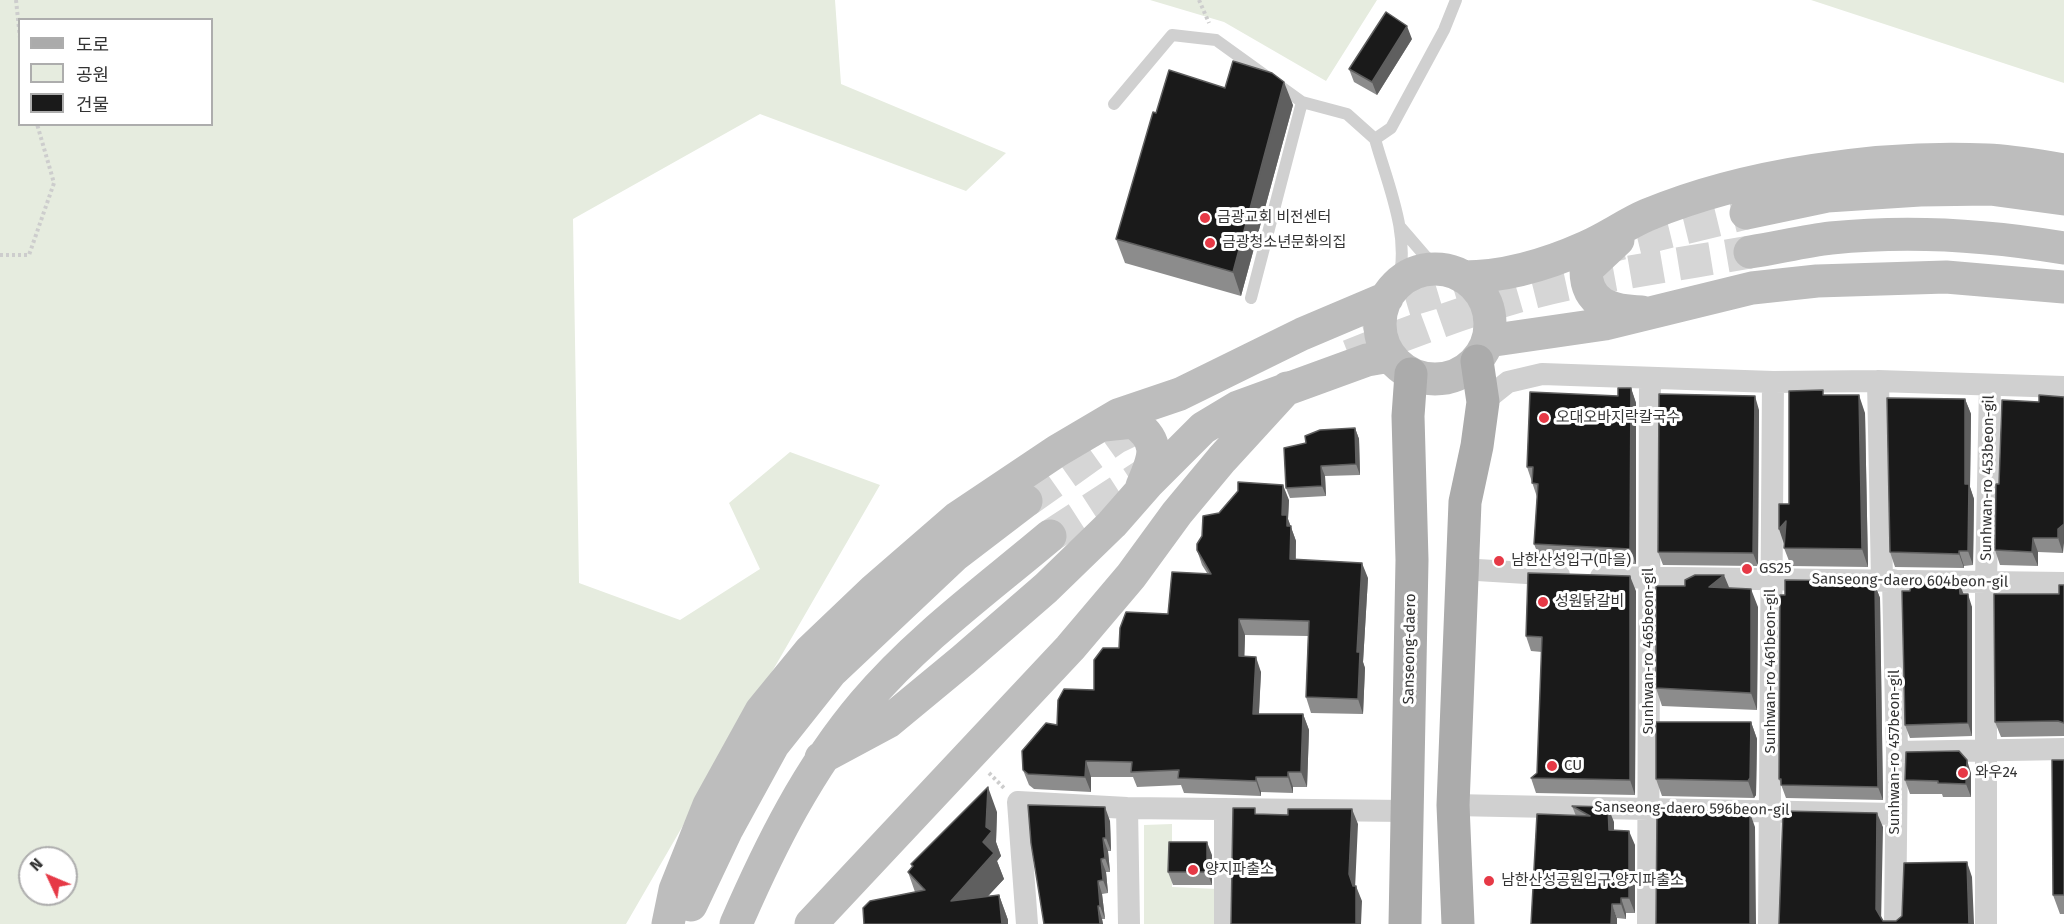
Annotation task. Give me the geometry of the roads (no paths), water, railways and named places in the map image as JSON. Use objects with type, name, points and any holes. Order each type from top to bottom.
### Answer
[{"type":"main road","points":[[668,924],[675,890],[709,805],[760,711],[810,651],[874,590],[957,518],[1057,451],[1118,415],[1180,394],[1392,291],[1410,275],[1425,270],[1492,277],[1539,264],[1586,247],[1646,215],[1717,192],[1797,174],[1896,162],[1987,160],[2064,170]]},
{"type":"main road","points":[[1746,213],[1827,196],[1920,190],[1990,189],[2064,199]]},
{"type":"main road","points":[[1646,215],[1586,270],[1586,286],[1593,296],[1606,306],[1625,311],[1648,312]]},
{"type":"main road","points":[[1750,252],[1831,238],[1914,234],[1998,237],[2064,248]]},
{"type":"main road","points":[[1458,924],[1453,805],[1461,568],[1465,502],[1478,446],[1483,402],[1482,351],[1490,323],[1487,304],[1478,288],[1459,275]]},
{"type":"main road","points":[[821,758],[888,722],[963,660],[1046,588],[1112,524],[1203,428],[1238,407],[1287,388],[1367,360],[1401,365],[1428,379],[1446,378],[1463,372],[1482,351],[1752,288],[1818,281],[1946,277],[2064,287]]},
{"type":"main road","points":[[1392,291],[1381,312],[1380,327],[1383,342],[1401,365]]},
{"type":"main road","name":"Sanseong-daero","points":[[1401,365],[1412,560],[1406,811],[1406,924]]},
{"type":"main road","points":[[811,924],[1070,648],[1131,576],[1177,513],[1222,459],[1287,388]]},
{"type":"main road","points":[[1101,425],[1132,422],[1150,437],[1154,447],[1152,461],[1139,494]]},
{"type":"main road","points":[[682,924],[727,829],[773,745],[831,672],[954,556],[1026,501]]},
{"type":"main road","points":[[736,924],[791,808],[821,758],[864,703],[912,653],[1050,536]]},
{"type":"street","points":[[1483,402],[1508,382],[1542,374],[1650,379],[1773,382],[1878,381],[2064,387]]},
{"type":"street","name":"Sunhwan-ro 465beon-gil","points":[[1648,924],[1650,379]]},
{"type":"street","name":"Sunhwan-ro 457beon-gil","points":[[1878,381],[1897,752],[1895,924]]},
{"type":"street","name":"Sunhwan-ro 461beon-gil","points":[[1768,924],[1773,382]]},
{"type":"street","name":"Sunhwan-ro 453beon-gil","points":[[1986,924],[1986,582],[1990,386]]},
{"type":"street","name":"Sanseong-daero 604beon-gil","points":[[1461,568],[1648,578],[2064,583]]},
{"type":"street","points":[[1897,752],[2064,750]]},
{"type":"street","points":[[1027,924],[1018,802],[1127,808],[1406,811]]},
{"type":"street","name":"Sanseong-daero 596beon-gil","points":[[1453,805],[1770,809],[1895,814]]},
{"type":"street","points":[[1127,808],[1129,924]]},
{"type":"street","points":[[1225,809],[1226,924]]},
{"type":"lane","points":[[1375,139],[1391,128],[1444,30],[1456,0]]},
{"type":"lane","points":[[1114,104],[1172,35],[1216,40],[1302,102],[1347,114],[1375,139],[1401,228],[1402,268],[1392,291]]},
{"type":"lane","points":[[1251,298],[1302,102]]},
{"type":"lane","points":[[1401,228],[1426,257],[1459,275]]},
{"type":"lane","points":[[822,924],[852,879]]},
{"type":"tunnel","points":[[1590,251],[1746,213]]},
{"type":"tunnel","points":[[1349,356],[1437,323],[1526,294],[1609,276],[1750,252]]},
{"type":"tunnel","points":[[1359,315],[1493,275]]},
{"type":"tunnel","points":[[1026,501],[1115,438],[1150,421]]},
{"type":"tunnel","points":[[1050,536],[1155,468]]},
{"type":"place","name":"금광교회 비전센터","points":[[1205,218]]},
{"type":"place","name":"금광청소년문화의집","points":[[1210,243]]},
{"type":"place","name":"오대오바지락칼국수","points":[[1544,418]]},
{"type":"place","name":"남한산성입구(마을)","points":[[1499,561]]},
{"type":"place","name":"GS25","points":[[1747,569]]},
{"type":"place","name":"성원닭갈비","points":[[1543,602]]},
{"type":"place","name":"CU","points":[[1552,766]]},
{"type":"place","name":"와우24","points":[[1963,773]]},
{"type":"place","name":"양지파출소","points":[[1193,870]]},
{"type":"place","name":"남한산성공원입구.양지파출소","points":[[1489,881]]}]
